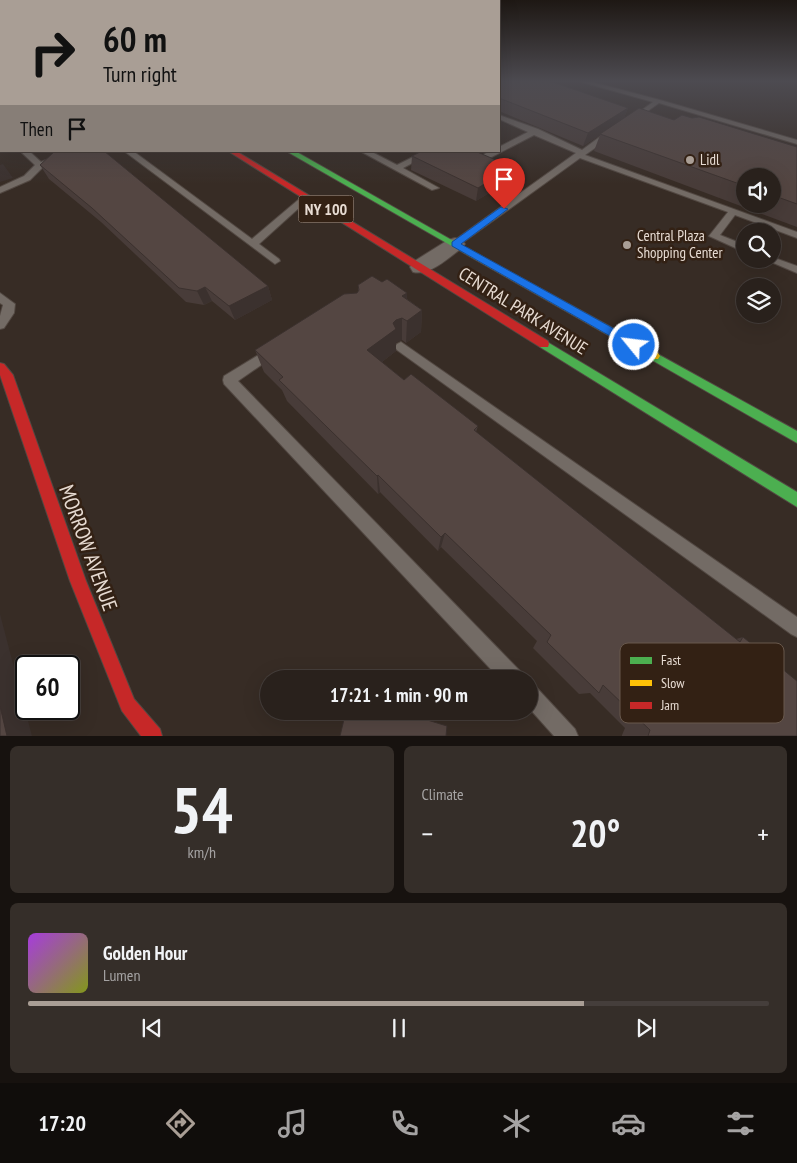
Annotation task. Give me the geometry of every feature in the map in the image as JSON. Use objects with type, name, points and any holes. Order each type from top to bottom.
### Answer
[{"type":"main road","name":"CENTRAL PARK AVENUE","points":[[233,152],[797,500]]},
{"type":"main road","name":"CENTRAL PARK AVENUE","points":[[291,152],[797,437]]},
{"type":"main road","name":"MORROW AVENUE","points":[[0,367],[7,375],[78,581],[128,706],[153,736]]},
{"type":"street","points":[[420,267],[455,244]]},
{"type":"lane","points":[[455,244],[632,115]]},
{"type":"lane","points":[[643,115],[648,117]]},
{"type":"lane","points":[[704,115],[797,142]]},
{"type":"lane","points":[[500,116],[535,131],[580,154],[797,235]]},
{"type":"lane","points":[[500,150],[535,131]]},
{"type":"lane","points":[[25,152],[40,165]]},
{"type":"lane","points":[[0,190],[27,178],[40,165],[75,152]]},
{"type":"lane","points":[[129,152],[275,261]]},
{"type":"lane","points":[[366,152],[435,188]]},
{"type":"lane","points":[[397,168],[429,152]]},
{"type":"lane","points":[[466,152],[481,159],[496,152]]},
{"type":"lane","points":[[253,244],[307,197]]},
{"type":"lane","points":[[733,212],[714,236],[736,245]]},
{"type":"lane","points":[[781,264],[797,270]]},
{"type":"lane","points":[[0,297],[8,304],[8,313],[0,325]]},
{"type":"lane","points":[[284,344],[229,380],[505,670]]},
{"type":"lane","points":[[402,347],[797,628]]},
{"type":"lane","points":[[538,704],[568,736]]},
{"type":"building","points":[[543,115],[616,115],[588,133]]},
{"type":"building","points":[[628,115],[660,115],[674,120],[683,115],[692,118],[699,117],[797,147],[797,204],[781,198],[781,168],[736,168],[736,183],[600,134]]},
{"type":"building","points":[[54,152],[105,152],[268,286],[229,306],[205,287],[197,291],[179,288],[92,208],[40,165]]},
{"type":"building","points":[[420,152],[477,152],[512,167],[478,188],[412,156]]},
{"type":"building","points":[[372,276],[382,282],[387,279],[407,293],[402,296],[422,310],[407,321],[402,318],[396,320],[393,323],[396,329],[367,350],[404,380],[411,374],[478,426],[474,430],[740,642],[743,637],[750,643],[620,643],[620,701],[603,685],[599,693],[547,642],[551,635],[445,533],[441,537],[377,476],[279,380],[283,377],[255,350],[344,294],[357,293],[359,290],[358,285]]},
{"type":"building","points":[[784,670],[797,681],[797,736],[648,736],[650,730],[643,723],[784,723]]},
{"type":"building","points":[[0,706],[7,736],[0,736]]},
{"type":"building","points":[[344,720],[427,720],[447,726],[446,736],[340,736]]},
{"type":"traffic: fast","points":[[291,152],[467,251]]},
{"type":"traffic: fast","points":[[544,344],[797,500]]},
{"type":"traffic: fast","points":[[654,356],[797,437]]},
{"type":"traffic: slow","points":[[467,251],[654,356]]},
{"type":"traffic: jam","points":[[233,152],[544,344]]},
{"type":"traffic: jam","points":[[0,367],[7,375],[78,581],[128,705],[153,736]]},
{"type":"place","name":"Lidl","points":[[690,160]]},
{"type":"place","name":"Central Plaza Shopping Center","points":[[627,245]]},
{"type":"route","points":[[504,209],[455,244],[634,345]]}]
